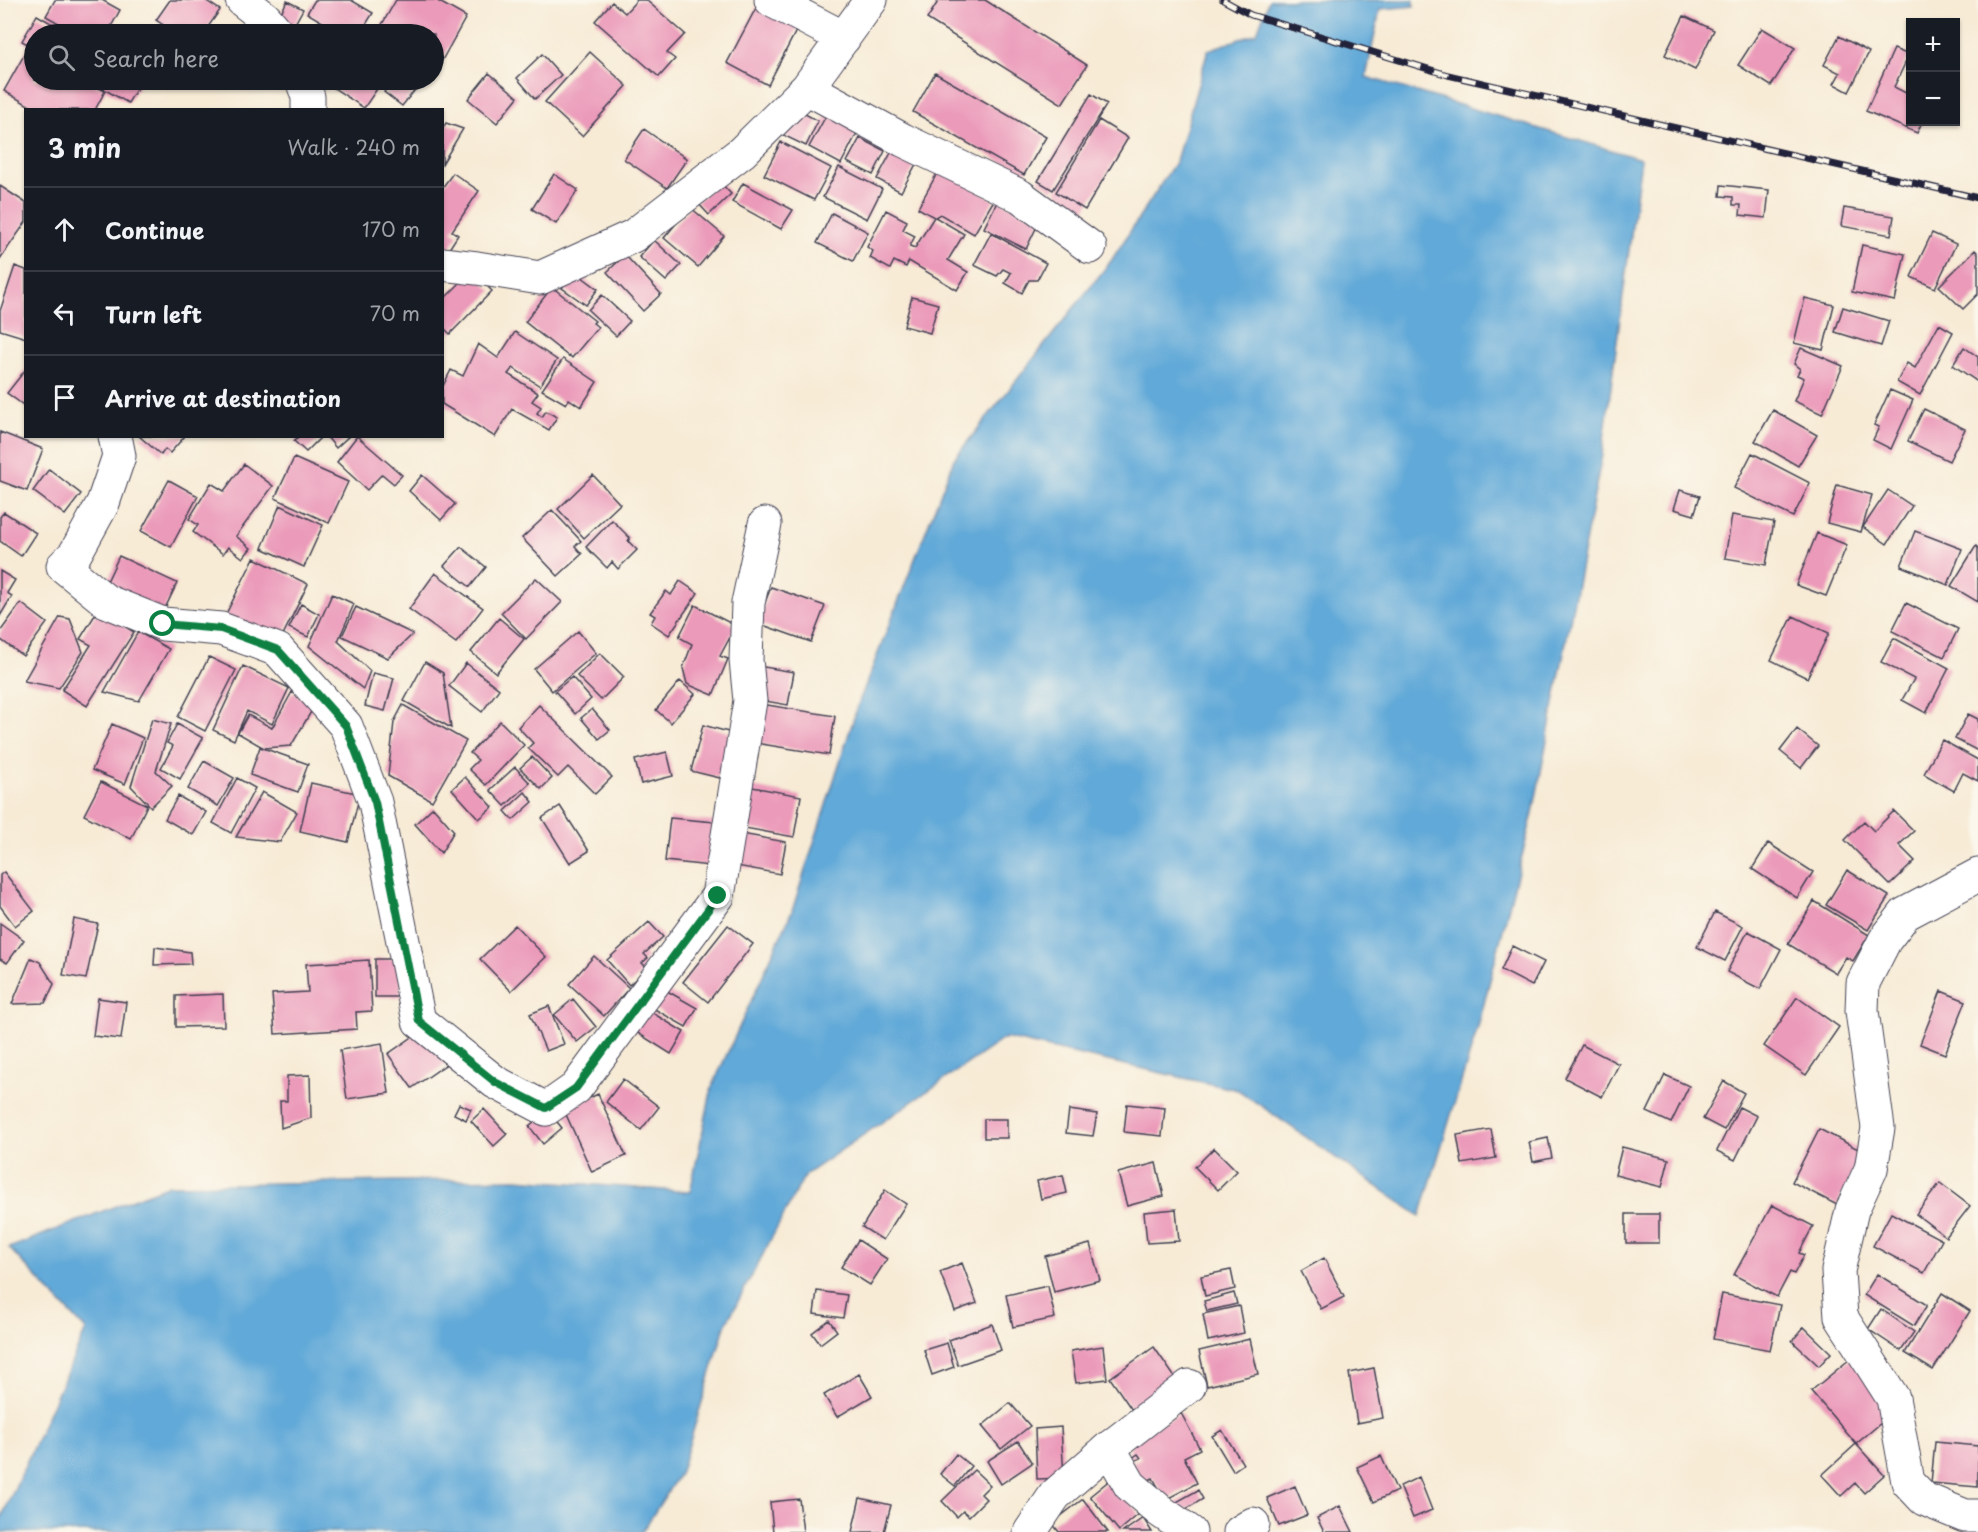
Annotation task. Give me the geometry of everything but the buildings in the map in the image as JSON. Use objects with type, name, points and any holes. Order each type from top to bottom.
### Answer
[{"type":"street","points":[[242,0],[270,24]]},
{"type":"street","points":[[771,0],[844,38]]},
{"type":"street","points":[[444,264],[540,278],[633,236],[742,152],[807,88],[871,0]]},
{"type":"street","points":[[807,88],[903,140],[1020,196],[1090,247]]},
{"type":"street","points":[[306,90],[309,97],[308,108]]},
{"type":"street","points":[[115,438],[119,456],[103,503],[75,554],[63,566],[106,601],[163,624],[221,629],[278,650],[346,726],[375,802],[419,1021],[495,1082],[546,1108],[576,1088],[718,896],[750,701],[746,660],[748,603],[765,524]]},
{"type":"street","points":[[1978,875],[1905,914],[1885,940],[1863,983],[1862,1011],[1878,1128],[1871,1169],[1852,1210],[1838,1271],[1840,1317],[1893,1398],[1908,1482],[1924,1499],[1965,1516],[1978,1515]]},
{"type":"street","points":[[1030,1532],[1055,1495],[1109,1448],[1189,1386]]},
{"type":"street","points":[[1109,1448],[1130,1485],[1160,1511],[1190,1532]]},
{"type":"water","points":[[1269,0],[1414,0],[1414,6],[1380,9],[1366,77],[1641,159],[1602,455],[1533,813],[1478,1027],[1420,1216],[1238,1090],[1005,1038],[805,1175],[725,1326],[681,1471],[642,1532],[0,1532],[0,1521],[86,1330],[9,1248],[169,1185],[516,1179],[690,1192],[712,1087],[792,911],[859,702],[954,459],[1111,261],[1176,161],[1208,50],[1257,33]]},
{"type":"railway","points":[[1223,0],[1251,15],[1448,75],[1978,198]]},
{"type":"route","points":[[163,624],[221,629],[278,650],[346,726],[375,802],[419,1021],[495,1082],[546,1108],[576,1088],[598,1061],[643,996],[718,896]]}]
